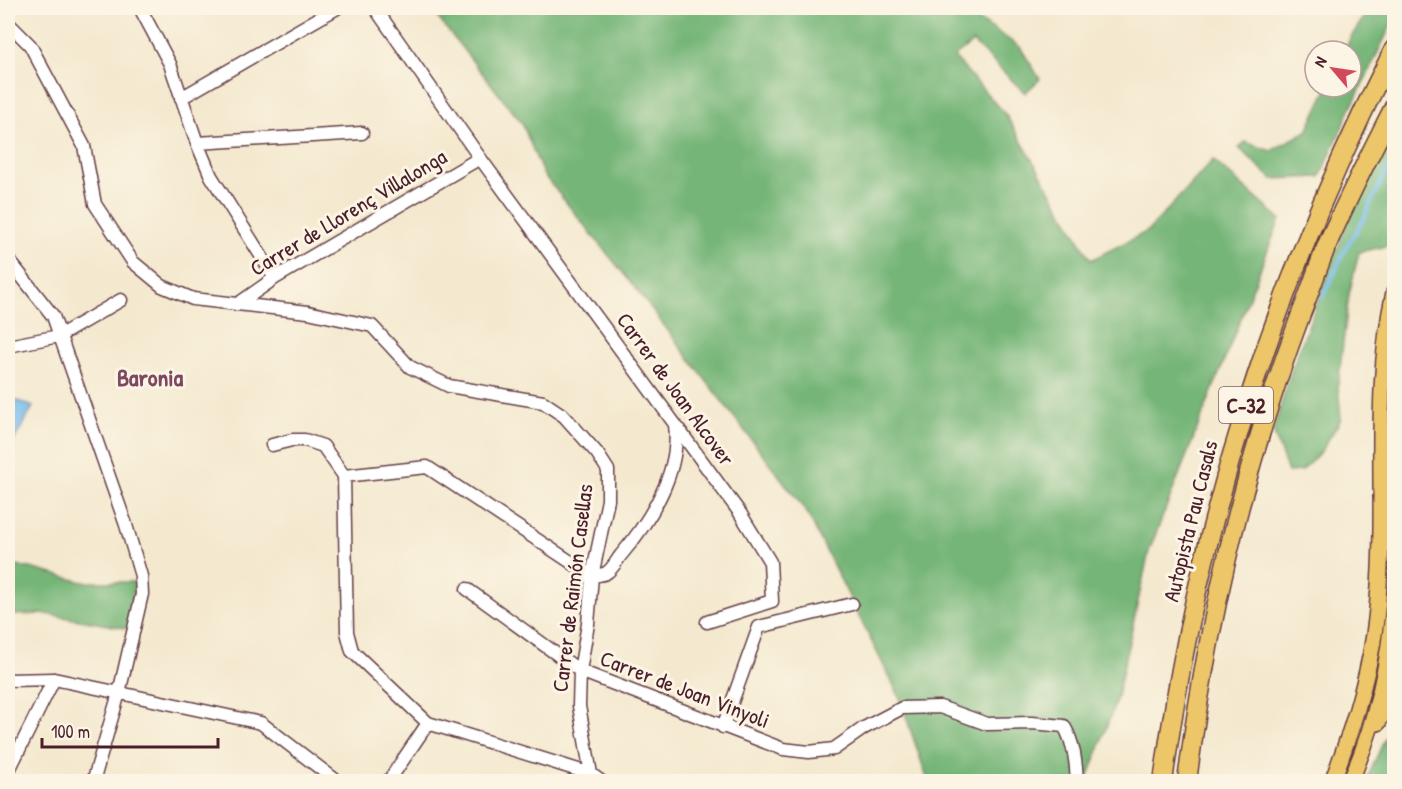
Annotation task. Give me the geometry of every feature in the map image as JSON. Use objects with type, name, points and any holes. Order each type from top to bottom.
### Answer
[{"type":"highway","name":"Autopista Pau Casals","points":[[1164,782],[1179,672],[1196,592],[1242,417],[1302,249],[1340,161],[1395,49]]},
{"type":"highway","name":"Autopista Pau Casals","points":[[1187,782],[1197,699],[1208,641],[1233,529],[1259,435],[1288,349],[1330,239],[1395,107]]},
{"type":"main road","points":[[1352,726],[1377,618],[1384,372],[1395,291]]},
{"type":"main road","points":[[1350,782],[1375,711],[1387,662],[1395,596],[1389,585],[1391,517],[1388,484],[1381,462]]},
{"type":"main road","points":[[1332,782],[1376,669],[1387,606],[1395,596]]},
{"type":"main road","points":[[1356,782],[1376,727],[1395,690]]},
{"type":"street","points":[[140,8],[171,64],[196,143],[211,176],[275,278]]},
{"type":"street","points":[[181,98],[337,8]]},
{"type":"street","name":"Carrer de Joan Alcover","points":[[375,8],[480,158],[740,513],[770,562],[772,601],[707,622]]},
{"type":"street","name":"Carrer de Raimón Casellas","points":[[8,26],[30,45],[84,146],[95,204],[134,262],[162,285],[193,298],[308,312],[372,326],[410,367],[449,386],[543,402],[564,416],[597,453],[608,470],[608,500],[592,576],[580,671],[579,706],[591,774]]},
{"type":"street","points":[[196,143],[362,133]]},
{"type":"street","name":"Carrer de Llorenç Villalonga","points":[[238,304],[275,278],[480,158]]},
{"type":"street","points":[[8,259],[53,316],[126,525],[141,576],[142,594],[119,693],[93,782]]},
{"type":"street","points":[[8,346],[59,336],[121,300]]},
{"type":"street","points":[[344,476],[427,466],[592,576],[606,573],[652,513],[667,478],[677,441],[675,423]]},
{"type":"street","points":[[272,445],[292,440],[305,440],[323,446],[344,476],[347,632],[352,651],[428,723],[591,774],[602,782]]},
{"type":"street","name":"Carrer de Joan Vinyoli","points":[[467,589],[580,671],[783,749],[809,752],[834,749],[902,708],[940,707],[987,723],[1064,726],[1070,736],[1076,759],[1077,782]]},
{"type":"street","points":[[723,727],[759,627],[852,604]]},
{"type":"street","points":[[8,772],[54,679]]},
{"type":"street","points":[[8,680],[54,679],[261,723],[338,782]]},
{"type":"street","points":[[388,782],[428,723]]},
{"type":"green space","points":[[430,8],[980,8],[978,19],[1020,47],[1040,79],[1025,93],[973,42],[954,57],[1006,115],[1091,260],[1148,231],[1213,160],[1280,219],[1149,551],[1116,701],[1087,781],[928,781],[899,696],[806,511],[636,289],[543,174],[522,123]]},
{"type":"green space","points":[[1370,8],[1394,8],[1394,19],[1363,83],[1363,39],[1350,39]]},
{"type":"green space","points":[[1322,99],[1355,99],[1320,177],[1272,179],[1239,148],[1245,142],[1271,151],[1307,131]]},
{"type":"green space","points":[[1394,129],[1394,237],[1392,245],[1359,252],[1349,294],[1338,385],[1341,419],[1322,450],[1302,471],[1288,472],[1273,431],[1292,369],[1350,215]]},
{"type":"green space","points":[[8,565],[30,568],[83,582],[134,582],[131,629],[46,614],[8,615]]},
{"type":"green space","points":[[1394,725],[1394,781],[1366,781],[1386,736]]},
{"type":"water","points":[[13,399],[33,407],[11,446],[8,444],[8,409]]},
{"type":"waterway","points":[[1323,297],[1394,155]]},
{"type":"district","name":"Baronia","points":[[150,377]]}]
